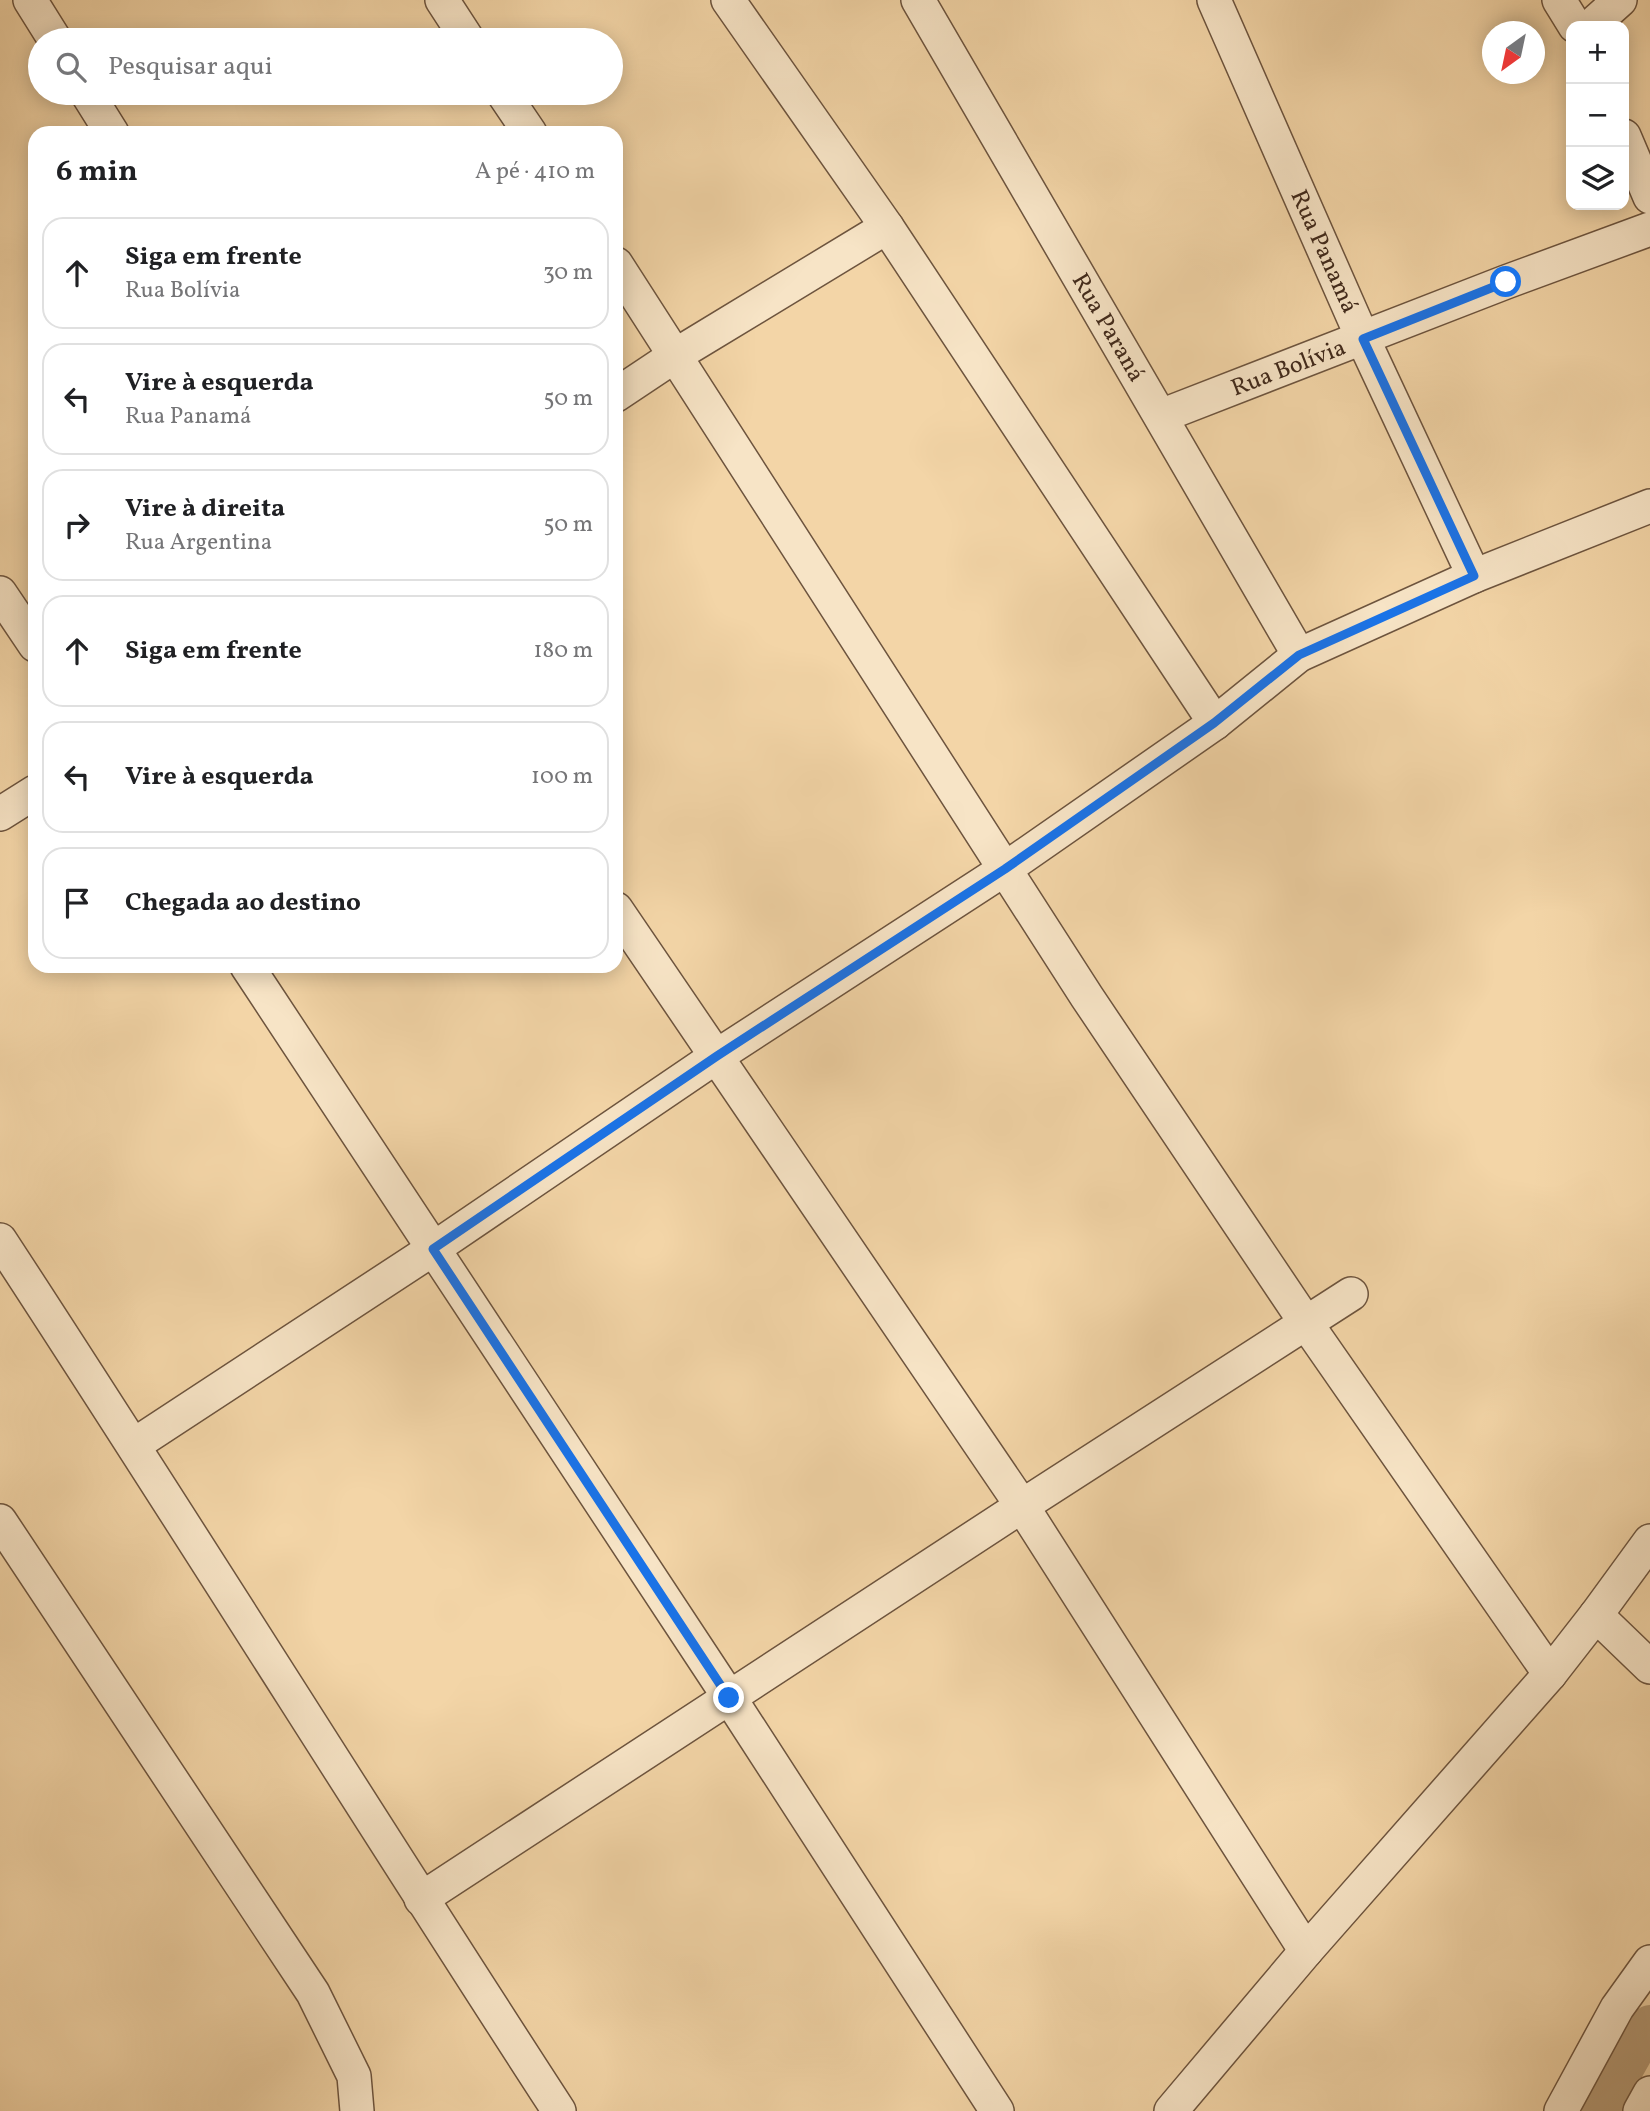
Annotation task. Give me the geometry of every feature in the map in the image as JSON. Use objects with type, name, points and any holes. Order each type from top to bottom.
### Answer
[{"type":"street","points":[[30,0],[48,28]]},
{"type":"street","points":[[442,0],[460,28]]},
{"type":"street","points":[[728,0],[887,227],[1214,723]]},
{"type":"street","name":"Rua Paraná","points":[[918,0],[1299,655]]},
{"type":"street","name":"Rua Panamá","points":[[1214,0],[1363,339],[1474,576]]},
{"type":"street","points":[[1559,0],[1572,21]]},
{"type":"street","points":[[1597,21],[1620,0]]},
{"type":"street","points":[[94,105],[108,126]]},
{"type":"street","points":[[511,105],[525,126]]},
{"type":"street","points":[[1629,147],[1650,197]]},
{"type":"street","points":[[623,390],[676,355],[887,227]]},
{"type":"street","name":"Rua Bolívia","points":[[1161,416],[1650,229]]},
{"type":"street","points":[[623,275],[1087,997],[1306,1323],[1550,1674]]},
{"type":"street","points":[[134,1445],[433,1249],[717,1056],[1005,869],[1214,723],[1299,655],[1474,576],[1650,506]]},
{"type":"street","points":[[0,593],[28,635]]},
{"type":"street","points":[[0,814],[28,796]]},
{"type":"street","points":[[623,919],[1022,1506],[1306,1951]]},
{"type":"street","points":[[252,973],[729,1698],[997,2111]]},
{"type":"street","points":[[0,1240],[559,2111]]},
{"type":"street","points":[[421,1899],[1351,1294]]},
{"type":"street","points":[[0,1521],[313,1993],[354,2076],[357,2111]]},
{"type":"street","points":[[1171,2111],[1306,1951],[1550,1674],[1650,1541]]},
{"type":"street","points":[[1596,1615],[1650,1667]]},
{"type":"street","points":[[1561,2111],[1617,2008],[1650,1962]]},
{"type":"street","points":[[1640,2111],[1650,2093]]},
{"type":"waterway","points":[[1601,2111],[1650,2024]]},
{"type":"route","points":[[729,1698],[433,1249],[717,1056],[1005,869],[1214,723],[1299,655],[1474,576],[1363,339],[1506,282]]}]
